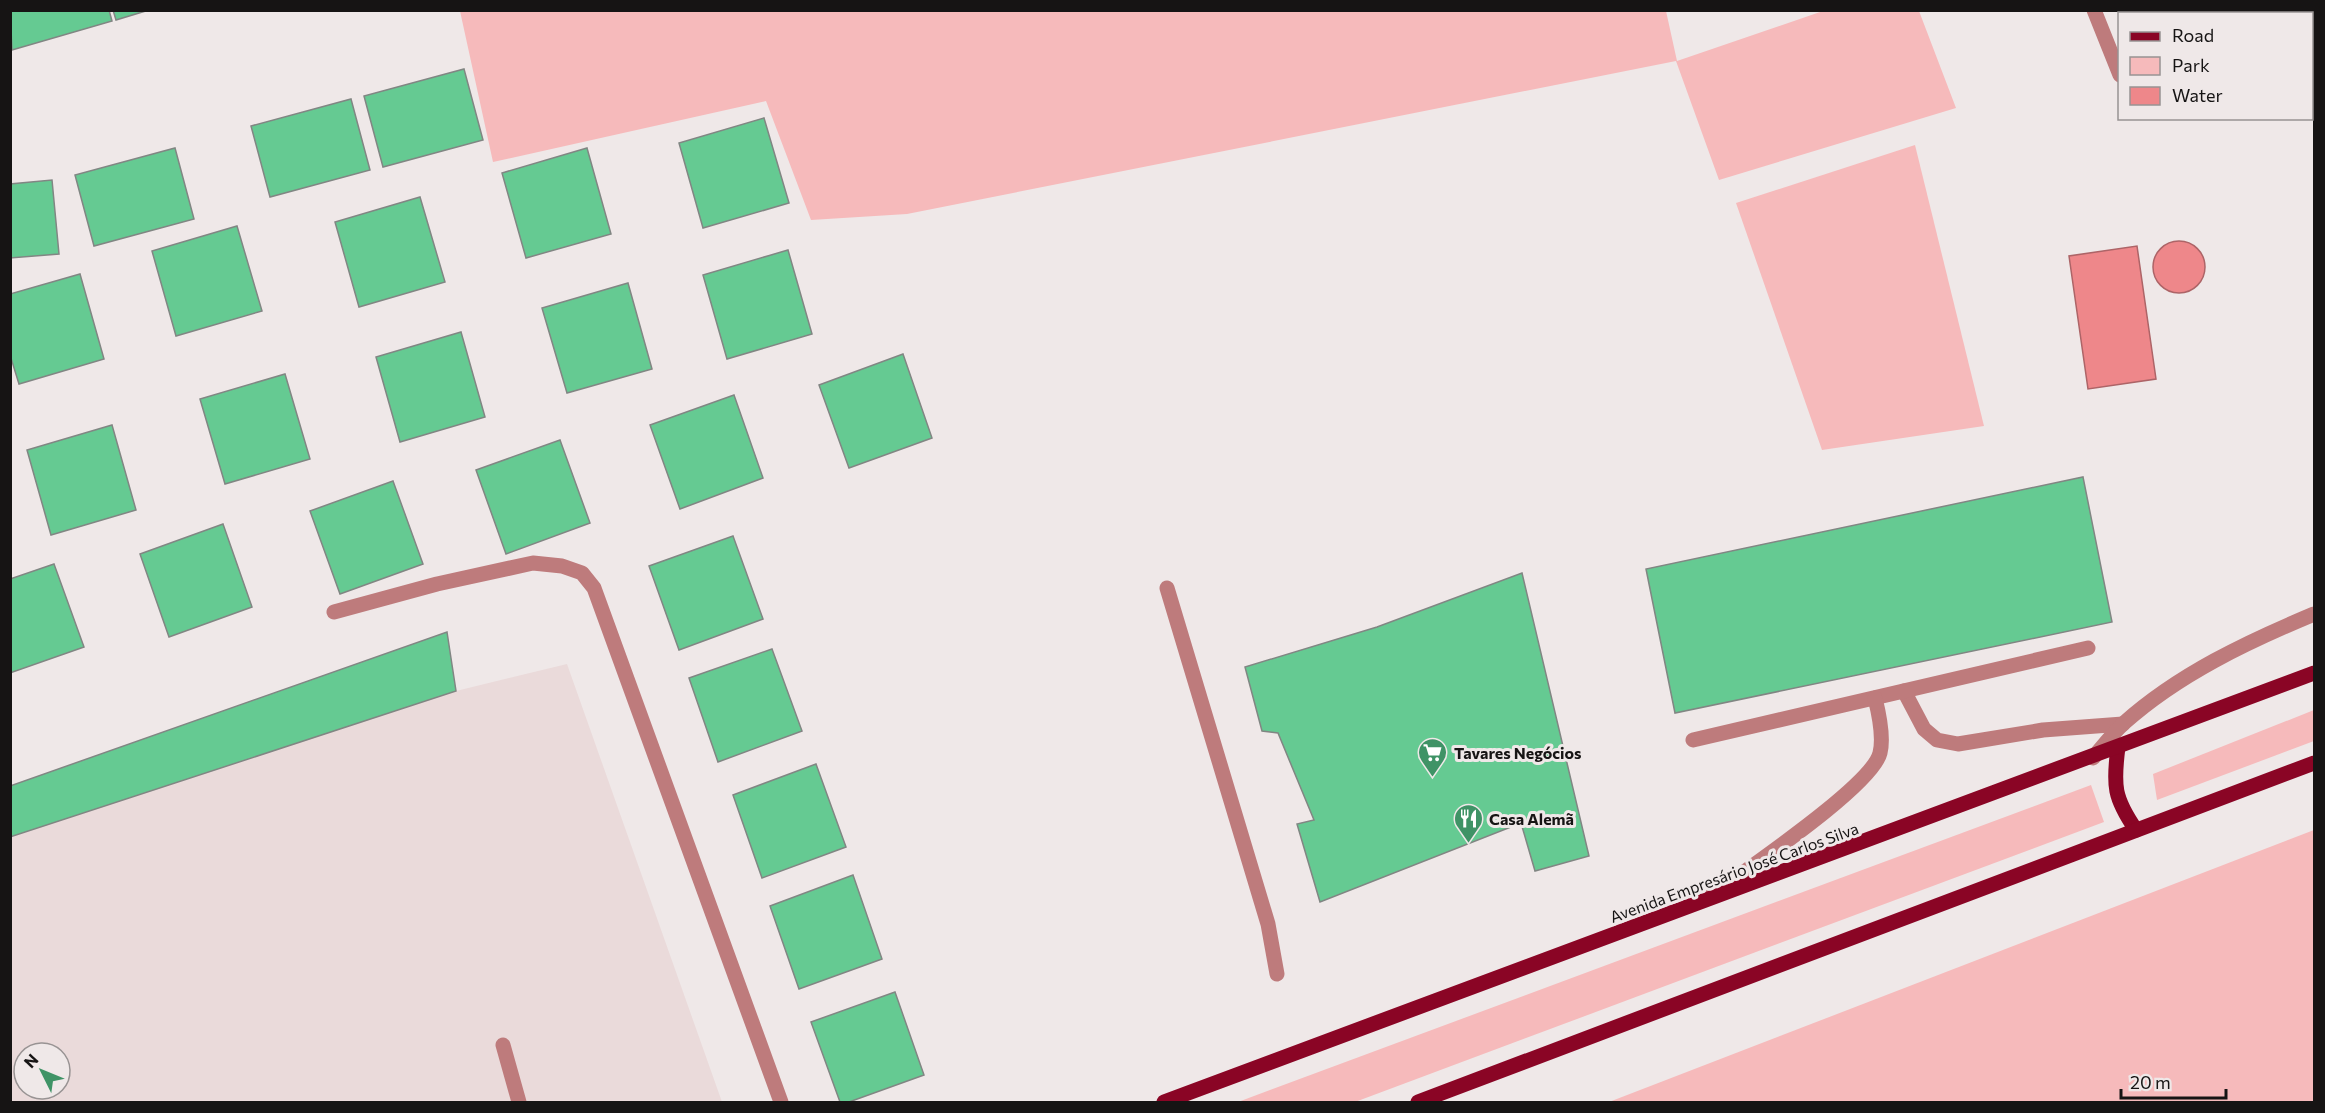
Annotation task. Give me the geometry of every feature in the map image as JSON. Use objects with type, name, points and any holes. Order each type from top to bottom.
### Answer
[{"type":"main road","name":"Avenida Empresário José Carlos Silva","points":[[1164,1102],[2093,758],[2314,673]]},
{"type":"main road","points":[[2118,747],[2115,774],[2120,806],[2136,830]]},
{"type":"main road","points":[[1418,1102],[2314,763]]},
{"type":"street","points":[[2094,10],[2118,70]]},
{"type":"street","points":[[334,612],[437,584],[534,563],[562,566],[582,573],[594,588],[781,1102]]},
{"type":"street","points":[[1167,588],[1268,924],[1277,974]]},
{"type":"street","points":[[2093,758],[2123,724],[2182,681],[2244,644],[2314,614]]},
{"type":"street","points":[[1693,740],[2088,648]]},
{"type":"street","points":[[1904,691],[1924,729],[1937,740],[1958,744],[2043,730],[2123,724]]},
{"type":"street","points":[[1702,903],[1850,792],[1872,770],[1880,752],[1875,698]]},
{"type":"street","points":[[503,1045],[519,1102]]},
{"type":"shaded area","points":[[567,664],[722,1102],[11,1102],[10,837],[456,691]]},
{"type":"green space","points":[[460,11],[1666,11],[1677,61],[1823,11],[1919,11],[1956,108],[1719,180],[1676,61],[907,214],[811,220],[766,101],[493,162]]},
{"type":"green space","points":[[1915,145],[1984,426],[1822,450],[1736,203]]},
{"type":"green space","points":[[2314,710],[2314,741],[2157,800],[2153,774]]},
{"type":"green space","points":[[2091,785],[2104,822],[1355,1102],[1238,1102]]},
{"type":"green space","points":[[2314,830],[2314,1102],[1609,1102]]},
{"type":"water","points":[[2179,241],[2189,243],[2197,249],[2203,257],[2205,267],[2203,277],[2197,285],[2189,291],[2179,293],[2169,291],[2161,285],[2155,277],[2153,267],[2155,257],[2161,249],[2169,243]]},
{"type":"water","points":[[2137,246],[2156,379],[2088,389],[2069,256]]},
{"type":"building","points":[[10,10],[109,10],[112,21],[12,50]]},
{"type":"building","points":[[113,10],[149,10],[116,20]]},
{"type":"building","points":[[464,69],[483,140],[383,167],[364,96]]},
{"type":"building","points":[[351,99],[370,170],[270,197],[251,126]]},
{"type":"building","points":[[764,118],[789,203],[703,228],[679,143]]},
{"type":"building","points":[[175,148],[194,219],[94,246],[75,175]]},
{"type":"building","points":[[587,148],[611,234],[526,258],[502,173]]},
{"type":"building","points":[[52,180],[59,254],[10,258],[10,184]]},
{"type":"building","points":[[420,197],[445,282],[359,307],[335,222]]},
{"type":"building","points":[[237,226],[262,311],[176,336],[152,251]]},
{"type":"building","points":[[788,250],[812,334],[727,359],[703,275]]},
{"type":"building","points":[[80,274],[104,359],[19,384],[10,355],[10,294]]},
{"type":"building","points":[[628,283],[652,369],[567,393],[542,308]]},
{"type":"building","points":[[461,332],[485,417],[400,442],[376,357]]},
{"type":"building","points":[[903,354],[932,438],[849,468],[819,385]]},
{"type":"building","points":[[285,374],[310,459],[225,484],[200,399]]},
{"type":"building","points":[[734,395],[763,478],[680,509],[650,425]]},
{"type":"building","points":[[112,425],[136,510],[51,535],[27,450]]},
{"type":"building","points":[[560,440],[590,523],[506,554],[476,470]]},
{"type":"building","points":[[2083,477],[2112,622],[1675,713],[1646,569]]},
{"type":"building","points":[[393,481],[423,564],[340,594],[310,511]]},
{"type":"building","points":[[223,524],[252,607],[169,637],[140,554]]},
{"type":"building","points":[[733,536],[763,619],[679,650],[649,566]]},
{"type":"building","points":[[54,564],[84,647],[10,673],[10,579]]},
{"type":"building","name":"Tavares Negócios","points":[[1522,573],[1589,856],[1535,871],[1521,823],[1320,902],[1297,824],[1314,820],[1278,733],[1262,731],[1245,667],[1377,627]]},
{"type":"building","points":[[447,632],[456,691],[10,837],[10,786]]},
{"type":"building","points":[[772,649],[802,731],[718,762],[689,678]]},
{"type":"building","points":[[816,764],[846,847],[762,878],[733,795]]},
{"type":"building","points":[[853,875],[882,959],[799,989],[770,906]]},
{"type":"building","points":[[895,992],[924,1075],[849,1102],[840,1102],[811,1022]]},
{"type":"place","name":"Tavares Negócios","points":[[1433,778]]},
{"type":"place","name":"Casa Alemã","points":[[1468,844]]}]
